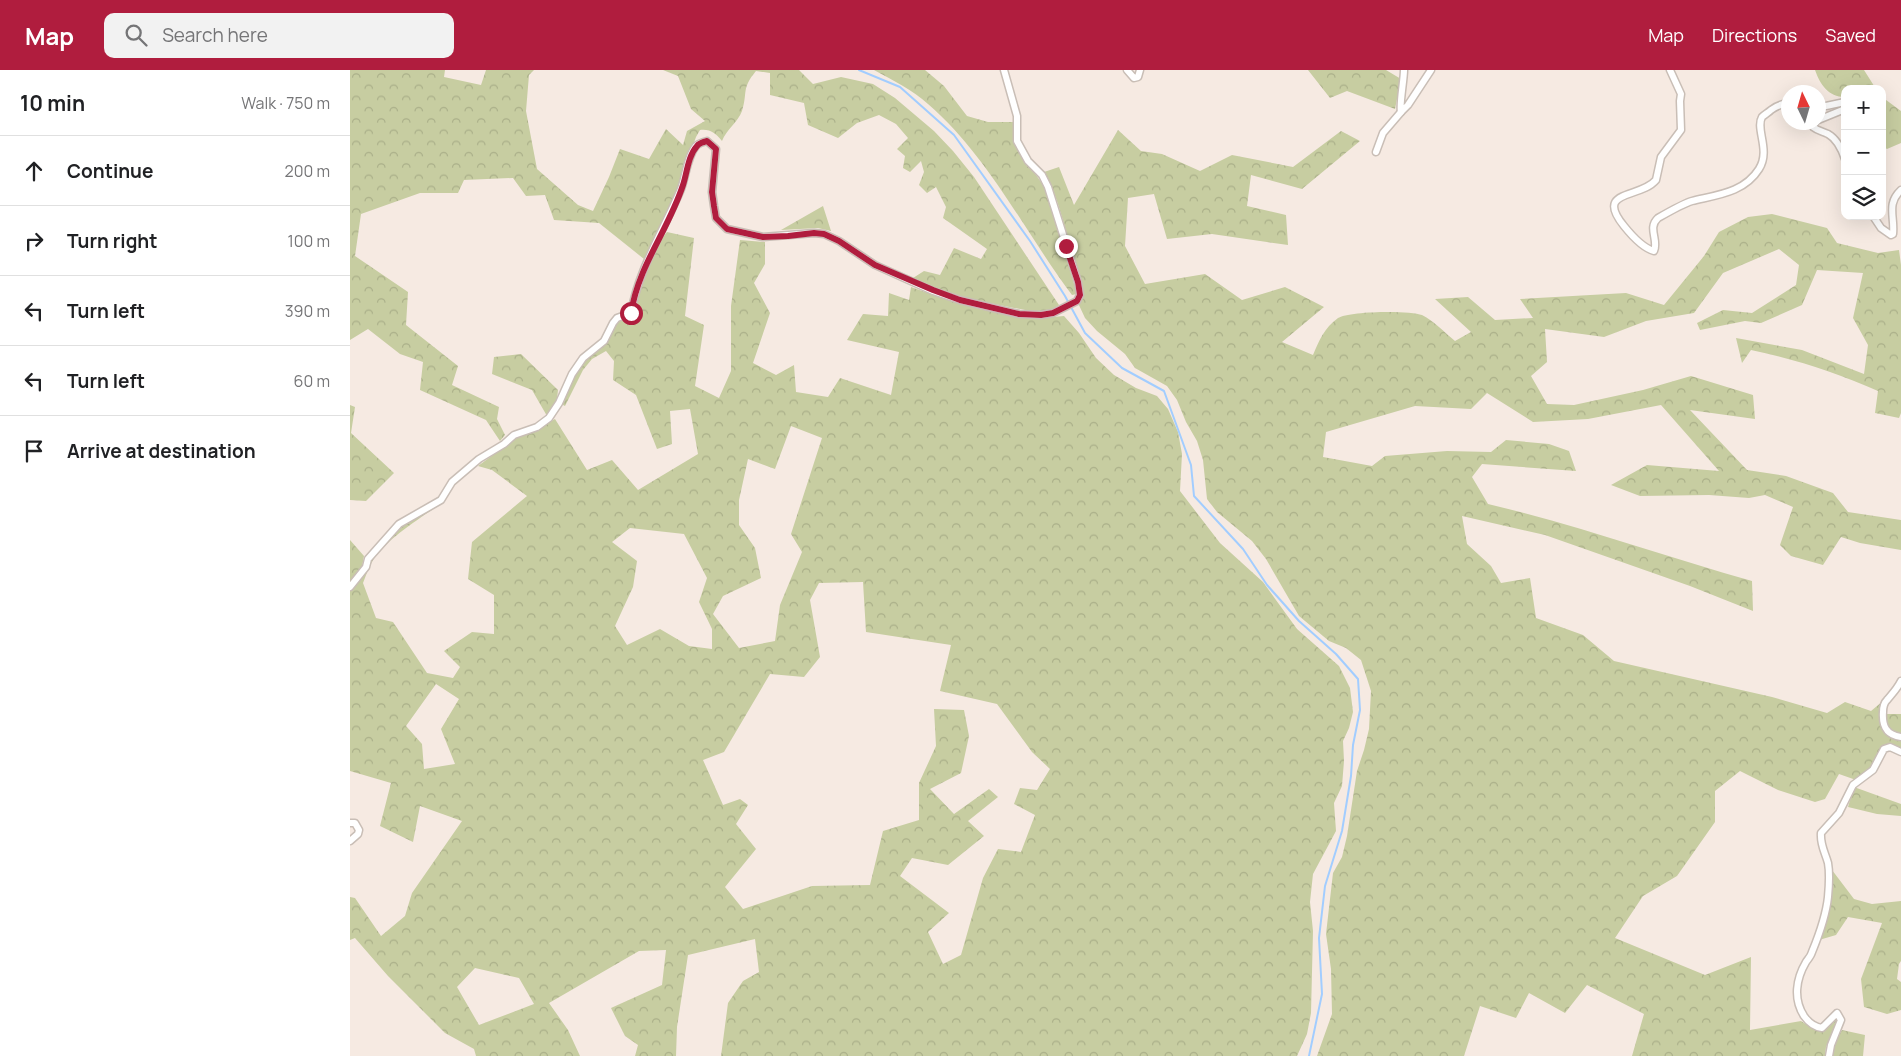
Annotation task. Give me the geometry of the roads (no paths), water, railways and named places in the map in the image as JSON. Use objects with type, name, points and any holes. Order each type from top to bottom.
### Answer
[{"type":"street","points":[[350,587],[366,567],[368,559],[398,524],[440,500],[452,482],[479,459],[514,436],[550,418],[572,374],[583,358],[604,341],[613,322],[617,318],[631,313],[640,278],[670,216],[693,153],[700,143],[707,141],[716,149],[712,192],[716,218],[727,229],[763,237],[824,234],[839,241],[875,265],[951,297],[1019,314],[1041,315],[1053,313],[1077,301],[1080,295],[1078,282],[1051,194],[1042,175],[1028,161],[1018,141],[1017,116],[1004,70]]},
{"type":"street","points":[[1127,70],[1134,78],[1138,77],[1140,70]]},
{"type":"street","points":[[1401,112],[1404,70]]},
{"type":"street","points":[[1376,152],[1383,133],[1408,105],[1431,70]]},
{"type":"street","points":[[1670,70],[1681,94],[1681,130],[1661,157],[1656,180],[1646,188],[1619,196],[1614,206],[1623,225],[1643,246],[1654,251],[1656,247],[1653,228],[1654,222],[1658,218],[1691,201],[1728,193],[1752,178],[1764,158],[1764,138],[1760,124],[1762,117],[1781,105]]},
{"type":"street","points":[[1826,105],[1841,103]]},
{"type":"street","points":[[1826,118],[1841,111]]},
{"type":"street","points":[[1817,130],[1834,138],[1841,148]]},
{"type":"street","points":[[1876,220],[1886,234],[1893,234],[1892,204],[1895,196],[1901,190]]},
{"type":"street","points":[[1901,681],[1892,696],[1886,701],[1883,717],[1883,725],[1886,731],[1901,737]]},
{"type":"street","points":[[1829,1056],[1831,1045],[1841,1020],[1840,1015],[1837,1013],[1822,1028],[1816,1027],[1801,1011],[1796,998],[1800,977],[1806,961],[1812,954],[1827,905],[1828,863],[1823,849],[1821,833],[1839,813],[1853,785],[1873,770],[1884,749],[1890,747],[1901,752]]},
{"type":"street","points":[[350,823],[355,823],[359,826],[358,834],[350,841]]},
{"type":"waterway","points":[[859,70],[900,87],[954,135],[1030,241],[1065,296],[1085,333],[1122,368],[1164,391],[1191,465],[1194,496],[1243,549],[1267,585],[1299,621],[1336,654],[1358,679],[1360,710],[1353,745],[1351,776],[1342,831],[1325,886],[1319,938],[1322,994],[1309,1056]]}]
